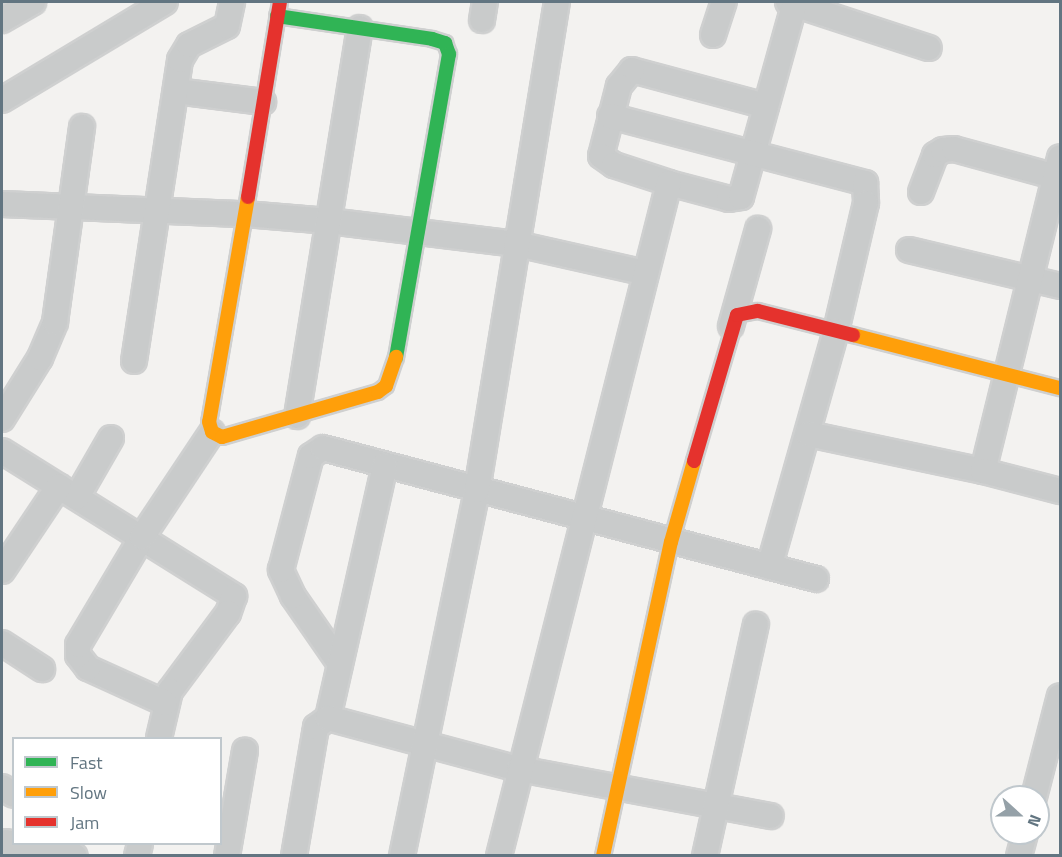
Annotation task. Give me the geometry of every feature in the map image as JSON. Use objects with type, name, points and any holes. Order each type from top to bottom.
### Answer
[{"type":"street","points":[[2,20],[33,2]]},
{"type":"street","points":[[2,100],[165,2]]},
{"type":"street","points":[[134,361],[180,60],[189,45],[227,26],[232,2]]},
{"type":"street","points":[[277,16],[432,39],[445,43],[449,54],[416,231],[395,365],[386,386],[297,416],[222,437],[212,432],[209,422],[279,2]]},
{"type":"street","points":[[402,855],[477,490],[557,2]]},
{"type":"street","points":[[713,35],[724,2]]},
{"type":"street","points":[[766,106],[632,70],[619,86],[601,156],[614,165],[669,183],[736,199],[745,189],[793,2],[929,48]]},
{"type":"street","points":[[297,416],[360,28]]},
{"type":"street","points":[[176,91],[263,102]]},
{"type":"street","points":[[610,116],[865,183],[867,203],[836,330],[769,567]]},
{"type":"street","points":[[2,419],[40,358],[55,322],[82,127]]},
{"type":"street","points":[[921,192],[935,155],[943,150],[954,149],[1059,171],[983,471]]},
{"type":"street","points":[[499,855],[519,768],[669,183]]},
{"type":"street","points":[[2,204],[245,214],[329,221],[517,244],[646,273]]},
{"type":"street","points":[[603,855],[671,542],[758,229]]},
{"type":"street","points":[[909,250],[1060,286]]},
{"type":"street","points":[[730,326],[737,315],[758,311],[1060,388]]},
{"type":"street","points":[[165,704],[88,668],[78,655],[86,627],[142,537],[212,432]]},
{"type":"street","points":[[808,434],[983,471],[1060,491]]},
{"type":"street","points":[[2,571],[111,438]]},
{"type":"street","points":[[340,664],[285,582],[283,554],[310,456],[316,450],[323,448],[583,519],[816,579]]},
{"type":"street","points":[[2,451],[234,596],[228,613],[170,691],[165,704],[159,737]]},
{"type":"street","points":[[294,855],[316,727],[328,718],[385,465]]},
{"type":"street","points":[[705,855],[756,625]]},
{"type":"street","points":[[2,643],[42,669]]},
{"type":"street","points":[[1037,785],[1060,696]]},
{"type":"street","points":[[328,718],[519,768],[771,816]]},
{"type":"street","points":[[227,855],[245,751]]},
{"type":"street","points":[[6,842],[12,843]]},
{"type":"street","points":[[21,845],[65,854]]},
{"type":"traffic: fast","points":[[277,16],[432,39],[445,43],[449,54],[396,357]]},
{"type":"traffic: slow","points":[[248,197],[209,422],[212,432],[222,437],[378,392],[386,386],[396,357]]},
{"type":"traffic: slow","points":[[853,335],[1060,388]]},
{"type":"traffic: slow","points":[[603,856],[671,542],[694,461]]},
{"type":"traffic: jam","points":[[248,197],[280,2]]},
{"type":"traffic: jam","points":[[694,461],[737,315],[758,311],[853,335]]}]
